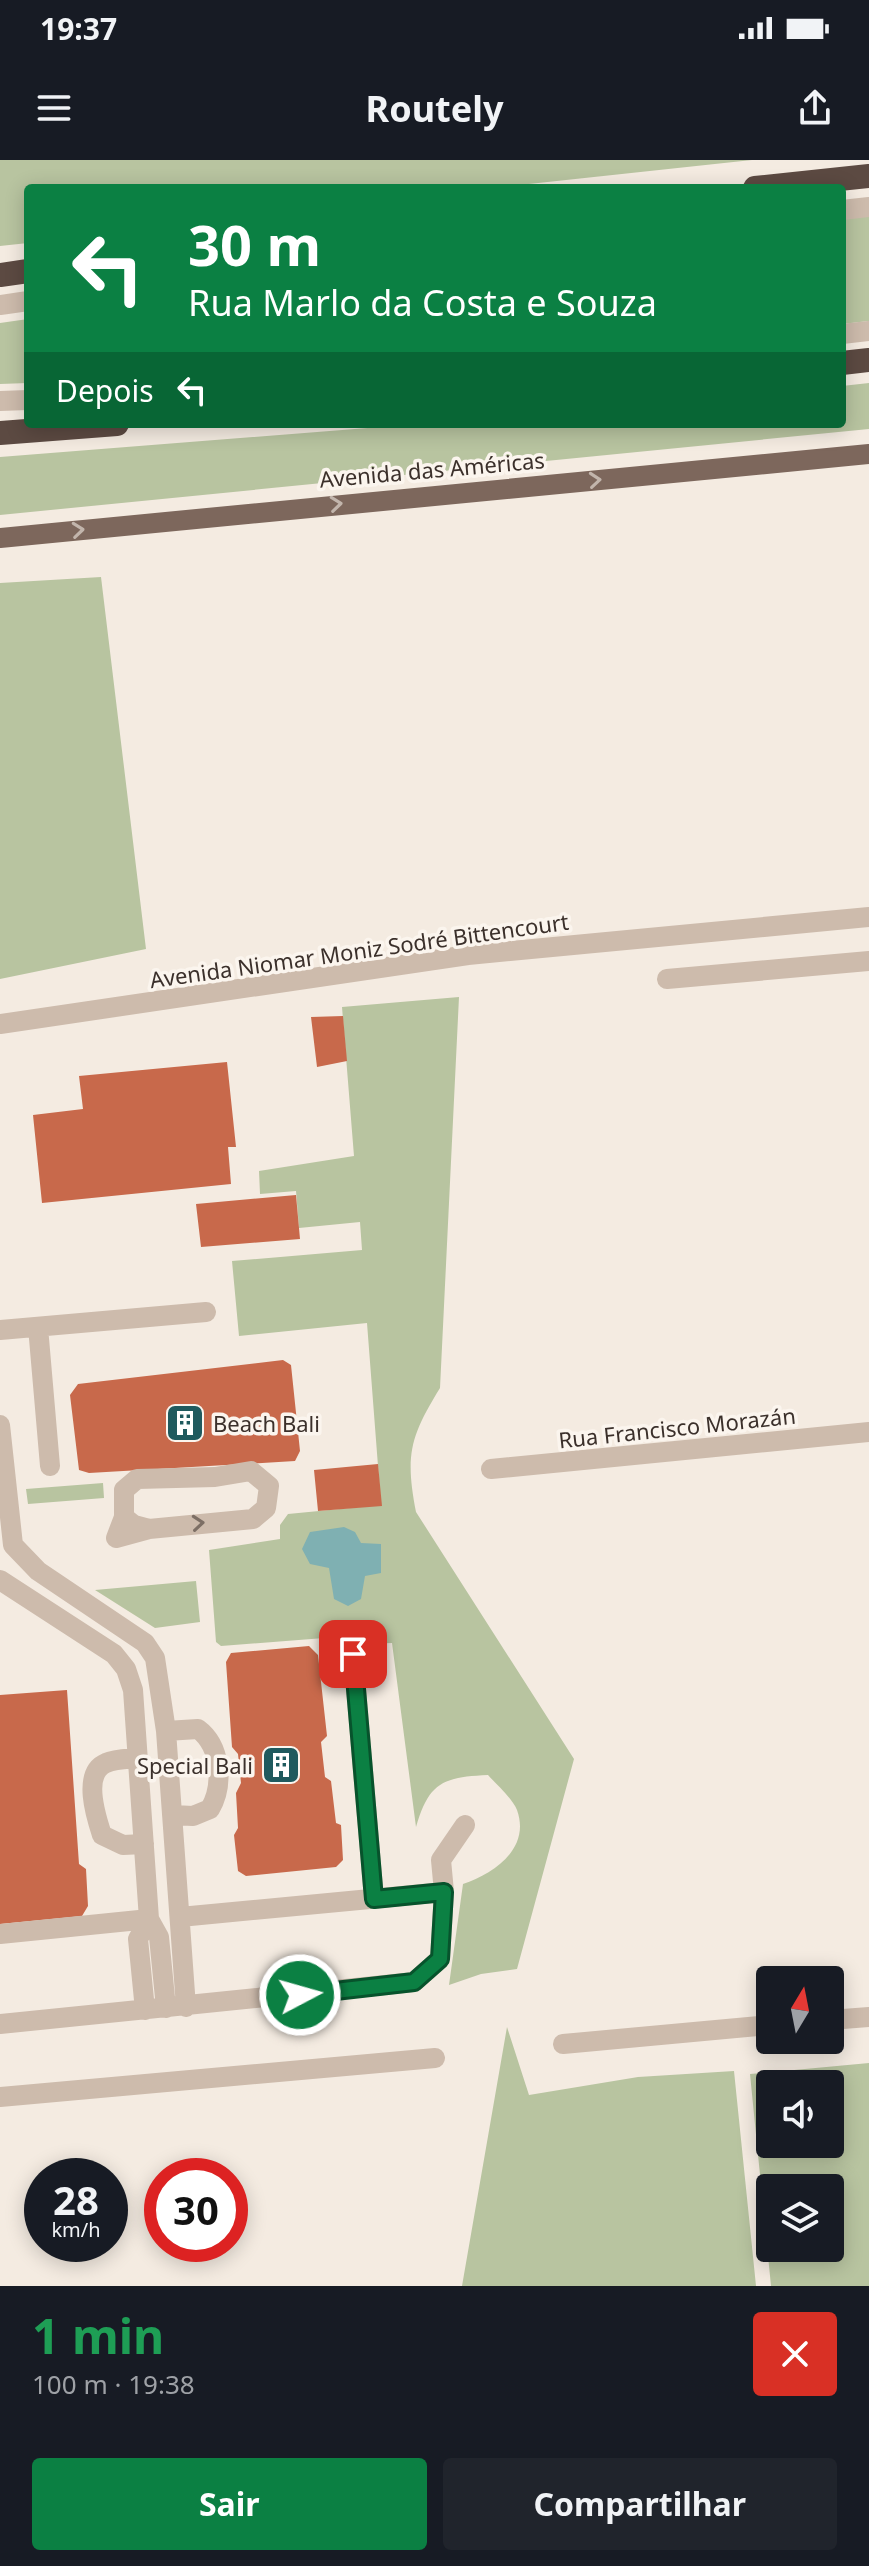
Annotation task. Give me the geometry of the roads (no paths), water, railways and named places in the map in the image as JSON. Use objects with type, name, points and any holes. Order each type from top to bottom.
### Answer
[{"type":"highway","points":[[793,184],[869,176]]},
{"type":"highway","points":[[0,275],[24,272]]},
{"type":"highway","points":[[846,363],[869,360]]},
{"type":"highway","points":[[0,433],[65,428]]},
{"type":"main road","name":"Avenida das Américas","points":[[0,538],[869,454]]},
{"type":"street","points":[[846,210],[869,207]]},
{"type":"street","points":[[0,305],[24,302]]},
{"type":"street","points":[[846,334],[869,331]]},
{"type":"street","points":[[0,401],[24,400]]},
{"type":"street","name":"Avenida Niomar Moniz Sodré Bittencourt","points":[[0,1024],[468,955],[869,917]]},
{"type":"street","points":[[667,979],[869,961]]},
{"type":"street","points":[[0,1330],[206,1312]]},
{"type":"street","points":[[38,1327],[50,1466]]},
{"type":"street","points":[[0,1425],[13,1545],[38,1571],[145,1643],[155,1658],[166,1731],[180,1917],[176,2008]]},
{"type":"street","name":"Rua Francisco Morazán","points":[[491,1469],[869,1432]]},
{"type":"street","points":[[251,1471],[269,1486],[266,1508],[253,1519],[149,1529],[134,1525],[124,1517],[124,1490],[137,1479],[215,1477],[251,1471]]},
{"type":"street","points":[[0,1580],[114,1654],[126,1669],[133,1690],[149,1919],[159,1937],[176,2008]]},
{"type":"street","points":[[353,1654],[374,1899]]},
{"type":"street","points":[[166,1731],[198,1729],[208,1737],[216,1760],[218,1788],[210,1809],[193,1816],[173,1815]]},
{"type":"street","points":[[138,1758],[101,1765],[96,1771],[92,1800],[102,1835],[123,1845],[144,1844]]},
{"type":"street","points":[[0,2024],[414,1982],[440,1959],[444,1892],[441,1860],[465,1825]]},
{"type":"street","points":[[180,1917],[444,1892]]},
{"type":"street","points":[[0,1934],[149,1919]]},
{"type":"street","points":[[145,2010],[138,1939],[149,1919]]},
{"type":"street","points":[[844,2019],[869,2017]]},
{"type":"street","points":[[563,2044],[756,2026]]},
{"type":"street","points":[[0,2097],[435,2058]]},
{"type":"water","points":[[344,1527],[355,1532],[361,1543],[381,1544],[381,1573],[365,1576],[361,1599],[348,1606],[334,1599],[329,1568],[310,1564],[302,1549],[310,1532]]},
{"type":"place","name":"Beach Bali","points":[[185,1423]]},
{"type":"place","name":"Special Bali","points":[[281,1765]]}]
